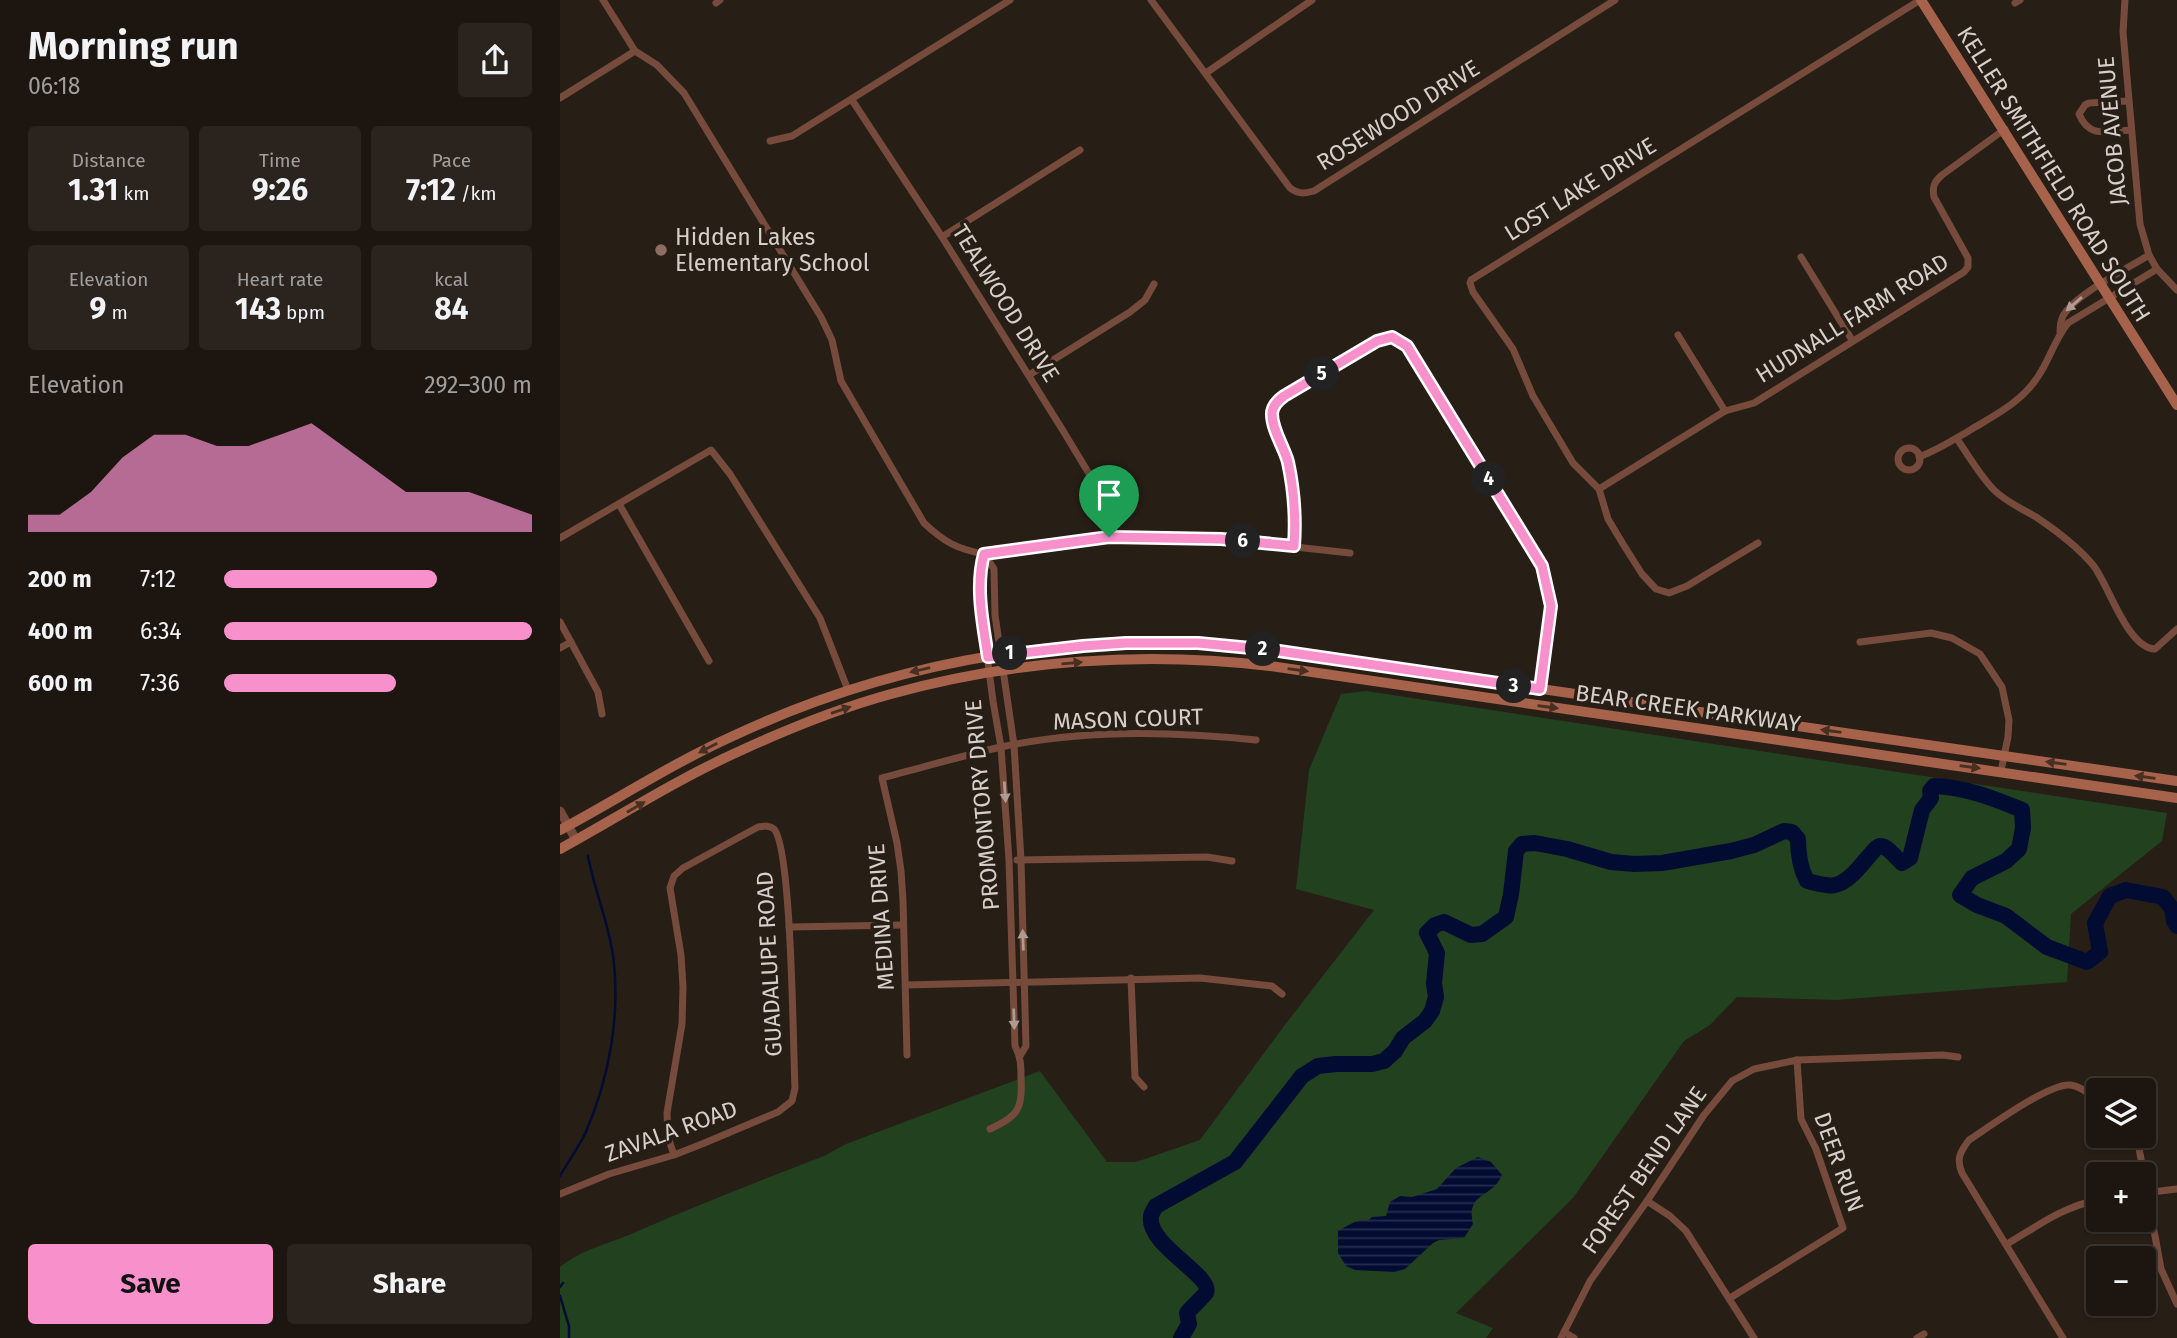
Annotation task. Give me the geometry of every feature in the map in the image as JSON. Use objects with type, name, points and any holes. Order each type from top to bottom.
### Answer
[{"type":"main road","name":"KELLER SMITHFIELD ROAD SOUTH","points":[[1921,0],[2177,405]]},
{"type":"main road","name":"BEAR CREEK PARKWAY","points":[[564,828],[732,736],[812,702],[848,690],[920,669],[988,657],[1051,648],[1126,643],[1198,643],[1272,650],[2177,781]]},
{"type":"main road","name":"BEAR CREEK PARKWAY","points":[[560,849],[702,769],[818,718],[888,694],[990,673],[1126,660],[1229,661],[2177,798]]},
{"type":"main road","points":[[2120,789],[2123,773]]},
{"type":"street","points":[[603,0],[635,51],[657,65],[684,93],[813,305],[832,340],[841,381],[925,523],[941,539],[964,551],[984,554],[1109,537],[1221,539],[1350,553]]},
{"type":"street","points":[[770,141],[792,136],[1010,0]]},
{"type":"street","name":"ROSEWOOD DRIVE","points":[[1151,0],[1290,188],[1304,194],[1314,191],[1615,0]]},
{"type":"street","points":[[1206,73],[1312,0]]},
{"type":"street","name":"LOST LAKE DRIVE","points":[[1599,489],[1573,463],[1533,396],[1513,349],[1474,292],[1471,279],[1921,0]]},
{"type":"street","name":"JACOB AVENUE","points":[[2125,0],[2123,32],[2140,224],[2149,256],[2177,290]]},
{"type":"street","points":[[560,98],[635,51]]},
{"type":"street","name":"TEALWOOD DRIVE","points":[[852,100],[942,237],[1088,472],[1101,504],[1109,537]]},
{"type":"street","points":[[2128,101],[2090,103],[2085,105],[2079,114],[2091,131],[2131,130]]},
{"type":"street","name":"HUDNALL FARM ROAD","points":[[1599,489],[1725,411],[1754,403],[1964,272],[1968,267],[1968,258],[1932,189],[1942,175],[2005,130]]},
{"type":"street","points":[[942,237],[1080,150]]},
{"type":"street","points":[[2060,332],[2063,314],[2074,303],[2149,256]]},
{"type":"street","points":[[1801,257],[1852,340]]},
{"type":"street","points":[[1920,457],[1939,450],[2006,409],[2021,397],[2039,375],[2060,332],[2068,323],[2157,269]]},
{"type":"street","points":[[1029,375],[1130,312],[1145,300],[1154,285]]},
{"type":"street","points":[[1678,335],[1725,411]]},
{"type":"street","points":[[1294,546],[1296,518],[1287,462],[1273,421],[1272,412],[1276,402],[1377,341],[1392,337],[1399,340],[1415,358],[1542,566],[1551,606],[1540,689]]},
{"type":"street","points":[[1957,439],[1982,476],[1996,491],[2067,539],[2081,552],[2095,568],[2127,626],[2141,644],[2155,649],[2177,629]]},
{"type":"street","points":[[560,538],[711,450],[730,474],[820,618],[848,690]]},
{"type":"street","points":[[1599,489],[1608,519],[1642,573],[1656,589],[1669,593],[1687,586],[1758,543]]},
{"type":"street","points":[[620,504],[709,661]]},
{"type":"street","name":"PROMONTORY DRIVE","points":[[984,554],[994,569],[995,615],[1014,745],[1021,860],[1026,1046],[1020,1056]]},
{"type":"street","name":"PROMONTORY DRIVE","points":[[984,554],[980,569],[982,617],[1002,747],[1015,1046],[1020,1056],[1022,1096],[1019,1109],[1007,1121],[990,1129]]},
{"type":"street","points":[[982,617],[995,615]]},
{"type":"street","points":[[561,627],[597,692],[603,714]]},
{"type":"street","points":[[1860,642],[1931,633],[1952,638],[1980,654],[2002,687],[2009,720],[2001,771]]},
{"type":"street","points":[[560,648],[571,642]]},
{"type":"street","points":[[995,710],[1009,707]]},
{"type":"street","name":"MASON COURT","points":[[882,778],[1002,747],[1060,739],[1129,734],[1217,736],[1256,740]]},
{"type":"street","name":"MEDINA DRIVE","points":[[882,778],[901,871],[907,1055]]},
{"type":"street","points":[[560,811],[564,828],[576,840]]},
{"type":"street","name":"GUADALUPE ROAD","points":[[674,1155],[668,1137],[667,1113],[680,1046],[683,987],[681,955],[670,888],[674,876],[683,868],[758,827],[772,828],[778,840],[785,871],[795,1088],[792,1101]]},
{"type":"street","points":[[1009,860],[1207,857],[1233,861]]},
{"type":"street","points":[[789,928],[903,925]]},
{"type":"street","points":[[1131,978],[1135,1077],[1144,1087]]},
{"type":"street","points":[[906,985],[1200,978],[1272,986],[1282,994]]},
{"type":"street","name":"FOREST BEND LANE","points":[[1563,1335],[1590,1281],[1704,1115],[1732,1082],[1754,1069],[1797,1060],[1943,1055],[1958,1057]]},
{"type":"street","name":"DEER RUN","points":[[1730,1298],[1843,1228],[1816,1149],[1801,1119],[1797,1060]]},
{"type":"street","points":[[2063,1338],[1958,1164],[1961,1152],[1969,1140],[2052,1088],[2063,1085],[2078,1087],[2086,1093]]},
{"type":"street","name":"ZAVALA ROAD","points":[[560,1194],[609,1174],[674,1155],[778,1112],[792,1101]]},
{"type":"street","points":[[2156,1192],[2177,1189]]},
{"type":"street","points":[[1647,1201],[1670,1216],[1686,1231],[1754,1338]]},
{"type":"street","points":[[2007,1244],[2062,1211],[2086,1203]]},
{"type":"street","points":[[2154,1232],[2161,1269],[2177,1304]]},
{"type":"street","points":[[1563,1335],[1574,1338]]},
{"type":"green space","points":[[1366,691],[2167,813],[2162,841],[2071,914],[2067,982],[1836,1000],[1737,997],[1710,1025],[1684,1041],[1573,1198],[1456,1313],[1493,1328],[1486,1338],[560,1338],[560,1267],[578,1255],[824,1156],[846,1144],[1040,1071],[1107,1162],[1136,1162],[1200,1140],[1374,910],[1296,889],[1309,770],[1341,694]]},
{"type":"water","points":[[1478,1157],[1491,1162],[1502,1175],[1492,1189],[1476,1201],[1472,1213],[1473,1224],[1464,1238],[1439,1240],[1405,1269],[1394,1272],[1355,1270],[1346,1266],[1338,1253],[1338,1231],[1357,1221],[1386,1216],[1390,1202],[1400,1196],[1412,1197],[1437,1189],[1456,1168]]},
{"type":"waterway","points":[[1181,1338],[1189,1324],[1187,1313],[1206,1293],[1206,1286],[1168,1249],[1152,1227],[1151,1216],[1156,1206],[1235,1162],[1302,1076],[1318,1066],[1384,1061],[1395,1051],[1403,1038],[1425,1021],[1432,1011],[1436,997],[1434,983],[1437,953],[1427,933],[1435,925],[1444,922],[1471,935],[1482,934],[1506,917],[1516,851],[1522,844],[1535,843],[1567,849],[1611,862],[1662,863],[1731,851],[1754,845],[1784,831],[1792,832],[1798,839],[1800,861],[1807,881],[1832,885],[1849,877],[1880,846],[1889,850],[1902,863],[1910,858],[1922,810],[1931,798],[1930,791],[1934,786],[1957,788],[2022,810],[2023,828],[2019,849],[2006,861],[1972,878],[1960,895],[2006,916],[2047,947],[2087,962],[2100,952],[2095,923],[2110,896],[2126,890],[2163,897],[2172,909],[2177,926]]},
{"type":"waterway","points":[[560,1176],[582,1139],[601,1091],[614,1024],[613,955],[588,856]]},
{"type":"waterway","points":[[560,1287],[563,1283]]},
{"type":"waterway","points":[[560,1296],[569,1326],[569,1338]]},
{"type":"place","name":"Hidden Lakes Elementary School","points":[[661,250]]},
{"type":"route","points":[[1392,337],[1407,346],[1542,566],[1551,606],[1540,689],[1272,650],[1198,643],[1126,643],[1051,648],[988,657],[982,617],[980,569],[984,554],[1109,537],[1221,539],[1294,546],[1296,518],[1287,462],[1273,421],[1272,412],[1276,402],[1377,341],[1392,337]]}]
